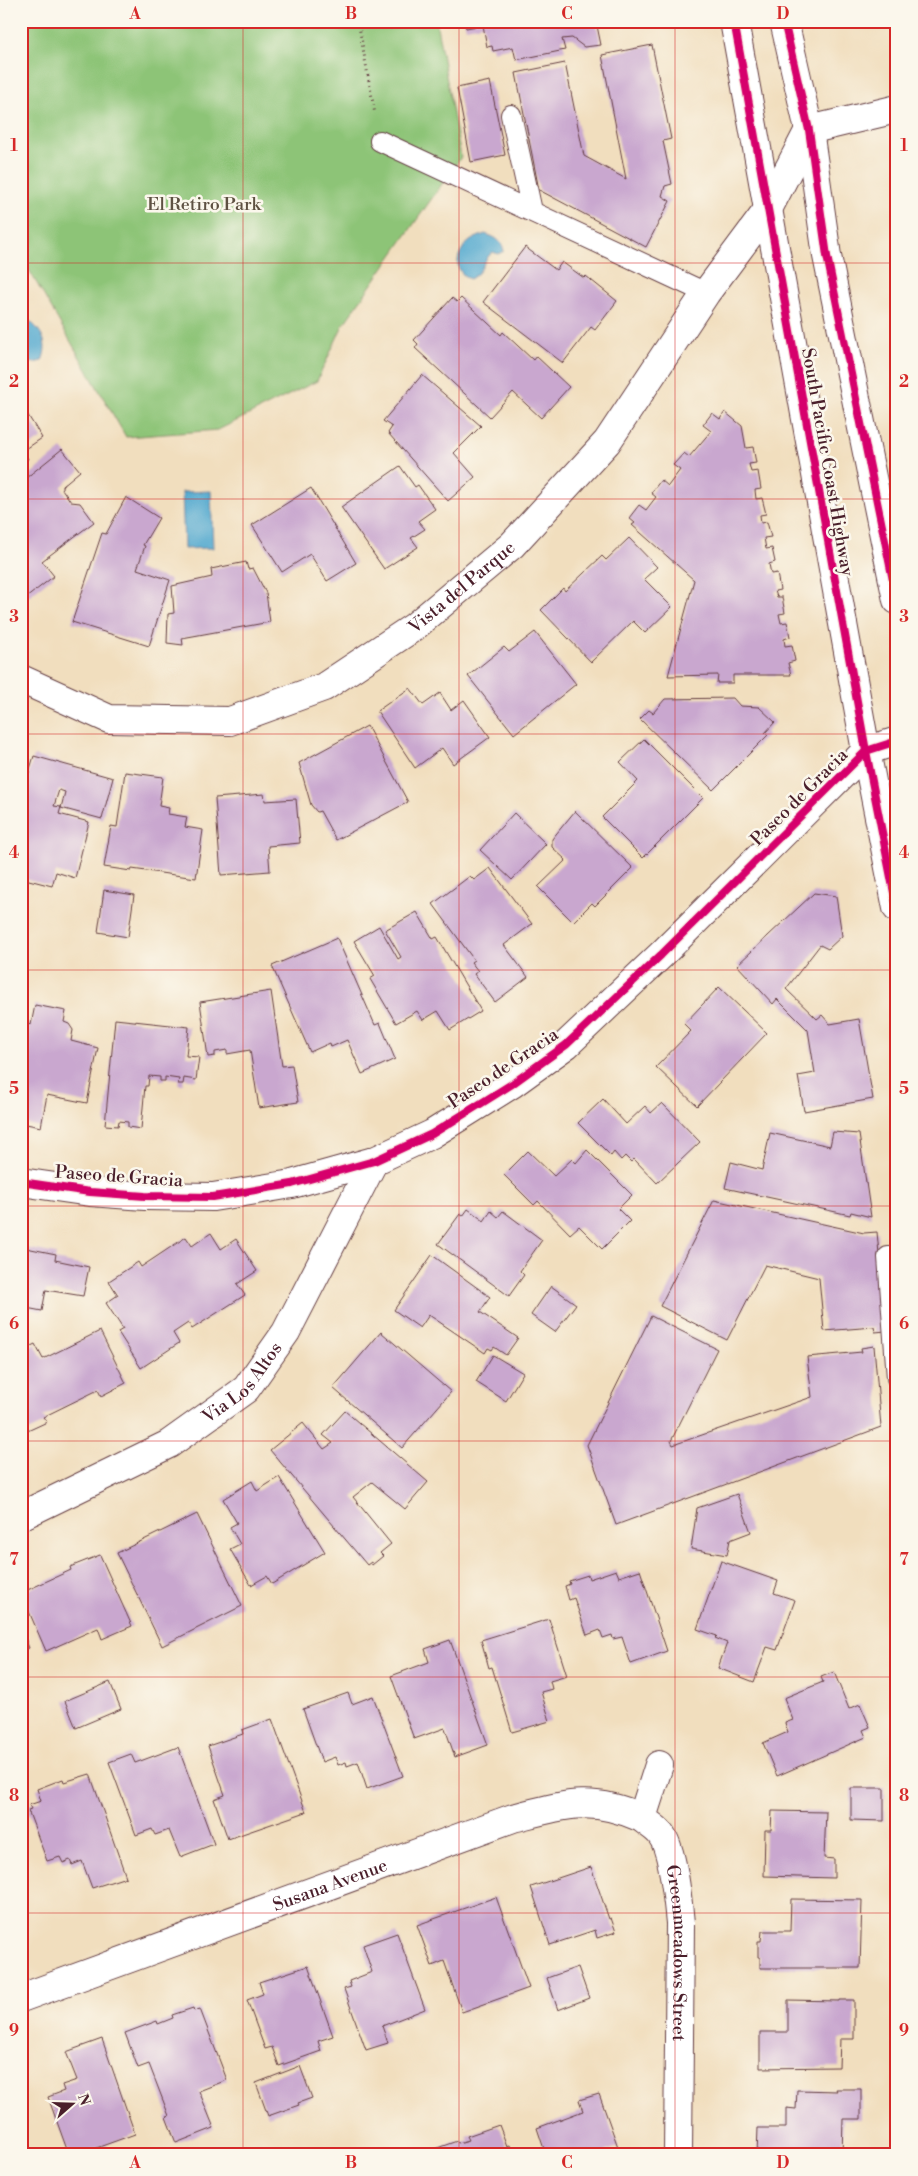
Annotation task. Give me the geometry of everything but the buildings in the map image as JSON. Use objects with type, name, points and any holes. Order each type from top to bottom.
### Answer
[{"type":"main road","name":"South Pacific Coast Highway","points":[[734,21],[767,212],[866,751],[897,908]]},
{"type":"main road","points":[[784,21],[809,130],[827,256],[897,600]]},
{"type":"main road","points":[[809,130],[897,109]]},
{"type":"main road","name":"Vista del Parque","points":[[21,679],[110,719],[230,721],[324,687],[414,627],[512,545],[607,442],[706,292],[767,212],[809,130]]},
{"type":"main road","name":"Paseo de Gracia","points":[[21,1182],[90,1192],[145,1196],[213,1197],[292,1184],[374,1161],[432,1134],[512,1084],[566,1045],[661,955],[866,751],[897,741]]},
{"type":"main road","name":"Via Los Altos","points":[[21,1516],[168,1444],[246,1389],[286,1332],[374,1161]]},
{"type":"main road","points":[[642,1818],[659,1766]]},
{"type":"main road","name":"Susana Avenue","points":[[21,1998],[514,1818],[560,1806],[594,1803],[625,1810],[642,1818]]},
{"type":"main road","name":"Greenmeadows Street","points":[[642,1818],[661,1834],[667,1850],[676,1888],[680,1923],[678,2155]]},
{"type":"lane","points":[[511,115],[532,212]]},
{"type":"lane","points":[[380,141],[706,292]]},
{"type":"lane","points":[[897,1257],[888,1257],[897,1378]]},
{"type":"path","points":[[358,21],[380,141]]},
{"type":"green space","name":"El Retiro Park","points":[[21,21],[436,21],[461,157],[343,325],[317,381],[218,430],[126,437],[21,256]]},
{"type":"water","points":[[485,234],[498,240],[502,244],[504,251],[498,254],[493,252],[489,255],[478,273],[470,279],[460,271],[458,266],[459,256],[465,245]]},
{"type":"water","points":[[21,314],[33,324],[44,340],[45,346],[42,361],[33,363],[24,359],[21,351]]},
{"type":"water","points":[[211,491],[213,548],[184,549],[182,492]]},
{"type":"cycle path","points":[[734,21],[866,751],[897,908]]},
{"type":"cycle path","points":[[784,21],[809,130],[827,256],[897,600]]},
{"type":"cycle path","points":[[21,1182],[90,1192],[145,1196],[213,1197],[292,1184],[374,1161],[432,1134],[512,1084],[566,1045],[661,955],[866,751],[897,741]]}]
